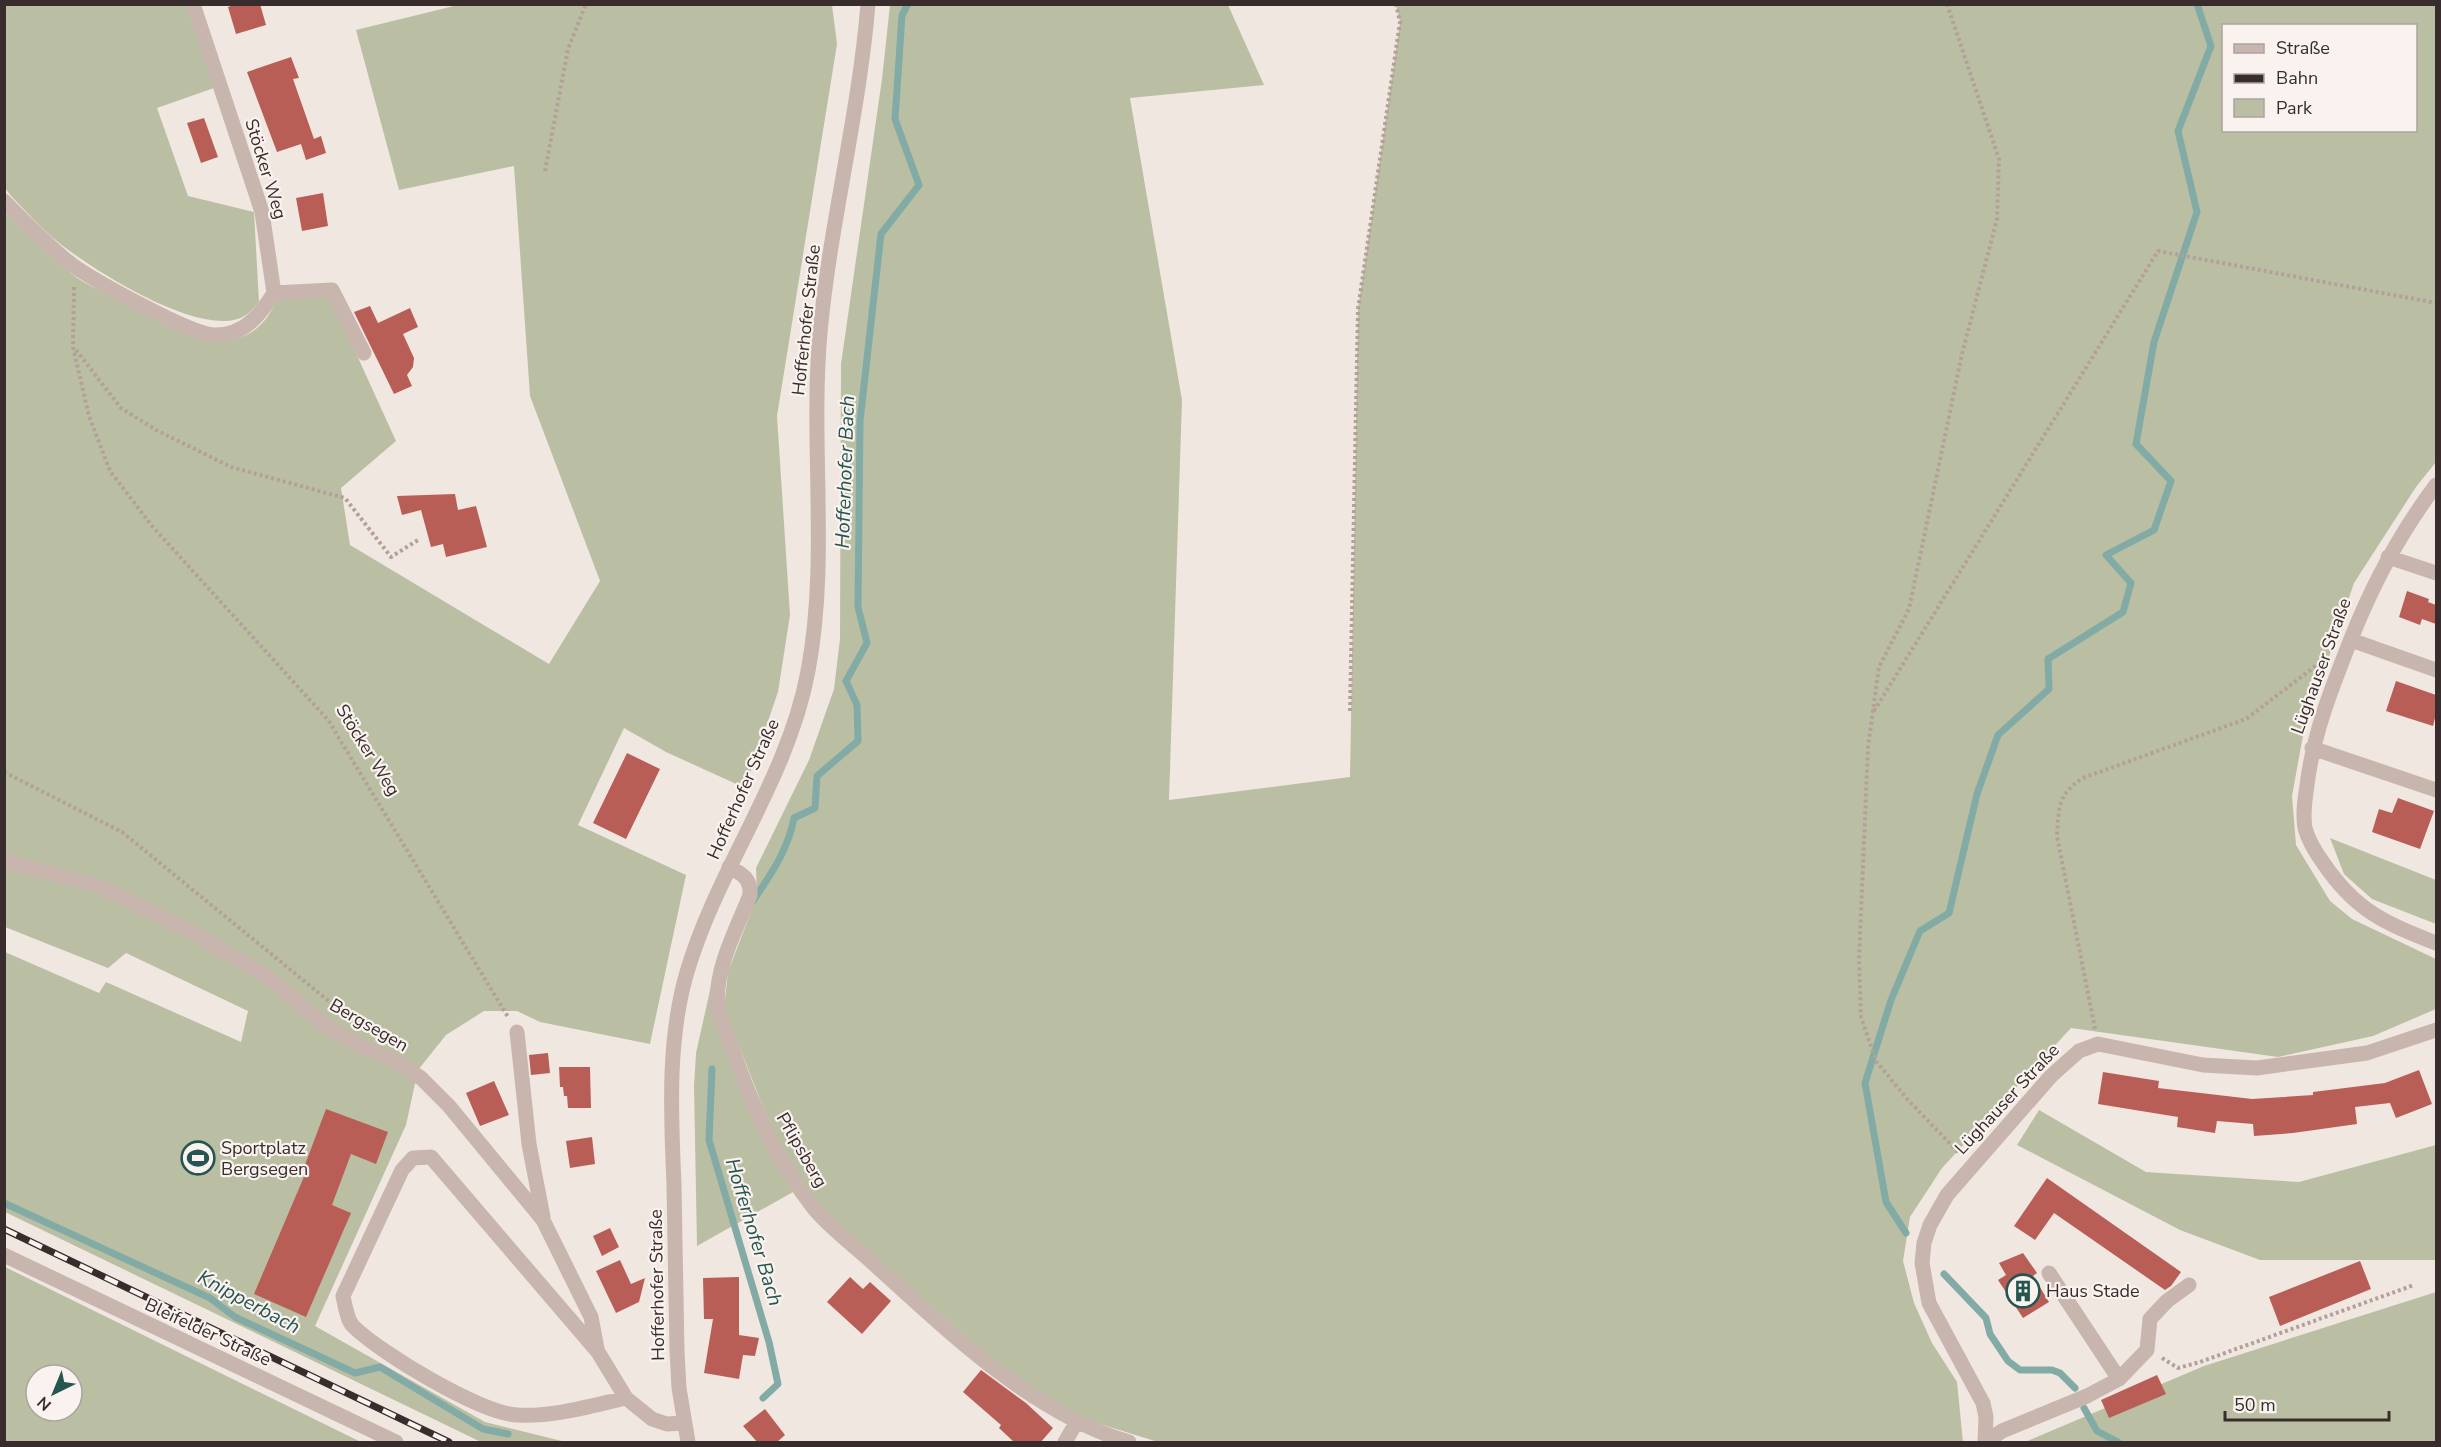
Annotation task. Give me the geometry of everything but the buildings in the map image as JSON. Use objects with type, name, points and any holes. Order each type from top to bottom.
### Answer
[{"type":"street","name":"Stöcker Weg","points":[[193,4],[262,212],[274,293]]},
{"type":"street","name":"Hofferhofer Straße","points":[[688,1443],[683,1423],[678,1360],[671,1104],[675,1035],[689,965],[703,923],[785,752],[798,713],[812,647],[819,570],[816,438],[820,329],[860,80],[868,4]]},
{"type":"street","points":[[4,201],[73,265],[184,326],[214,335],[239,330],[259,318],[274,293],[332,290],[364,353]]},
{"type":"street","name":"Lüghauser Straße","points":[[2436,485],[2388,557],[2360,612],[2351,640],[2338,666],[2312,748],[2303,811],[2305,829],[2316,853],[2345,893],[2363,909],[2436,943]]},
{"type":"street","points":[[2388,557],[2436,573]]},
{"type":"street","points":[[2351,640],[2436,670]]},
{"type":"street","points":[[2312,748],[2436,790]]},
{"type":"street","name":"Bergsegen","points":[[4,861],[99,886],[195,934],[265,975],[325,1025],[355,1043],[399,1063],[421,1078],[449,1106],[543,1220],[591,1317],[598,1352]]},
{"type":"street","name":"Pflipsberg","points":[[729,867],[745,876],[750,885],[750,895],[722,965],[718,1006],[742,1078],[767,1135],[789,1173],[814,1209],[917,1302],[996,1368],[1076,1423],[1129,1443]]},
{"type":"street","points":[[2097,1044],[2203,1065],[2256,1068],[2367,1053],[2436,1030]]},
{"type":"street","points":[[517,1032],[529,1144],[543,1220]]},
{"type":"street","name":"Lüghauser Straße","points":[[1985,1442],[1986,1417],[1983,1403],[1929,1303],[1922,1263],[1924,1243],[1930,1225],[1947,1195],[1971,1166],[2051,1076],[2079,1051],[2097,1044]]},
{"type":"street","name":"Bergsegen","points":[[626,1398],[559,1413],[515,1415],[478,1404],[412,1369],[351,1325],[343,1296],[402,1170],[413,1158],[431,1157],[598,1352],[626,1398],[652,1419],[667,1424],[683,1423]]},
{"type":"street","name":"Bleifelder Straße","points":[[4,1255],[395,1442]]},
{"type":"street","points":[[2049,1273],[2119,1379]]},
{"type":"street","points":[[1985,1442],[2002,1431],[2074,1402],[2119,1379],[2147,1350],[2150,1319],[2167,1301],[2189,1285]]},
{"type":"street","points":[[1065,1443],[1076,1423]]},
{"type":"path","points":[[545,171],[568,49],[586,4]]},
{"type":"path","points":[[1350,711],[1358,309],[1400,22],[1396,4]]},
{"type":"path","points":[[1947,4],[1999,159],[1997,219],[1962,354],[1909,609],[1879,667],[1868,747],[1861,898],[1861,1017],[1876,1061],[1908,1100],[1971,1166]]},
{"type":"path","points":[[1872,714],[2158,251],[2436,303]]},
{"type":"path","name":"Stöcker Weg","points":[[73,265],[74,347],[89,416],[110,471],[152,526],[328,720],[517,1032]]},
{"type":"path","points":[[74,347],[121,408],[156,430],[231,467],[345,498],[391,557],[418,540]]},
{"type":"path","points":[[2097,1044],[2057,836],[2059,809],[2067,789],[2083,778],[2246,719],[2322,662]]},
{"type":"path","points":[[4,772],[122,832],[355,1023]]},
{"type":"path","points":[[2147,1350],[2178,1368],[2414,1285]]},
{"type":"green space","points":[[462,4],[832,5],[837,44],[777,416],[790,615],[778,692],[745,788],[666,752],[624,728],[578,825],[686,875],[650,1044],[540,1022],[517,1011],[484,1011],[446,1035],[418,1070],[406,1125],[315,1326],[485,1422],[566,1442],[481,1442],[5,1212],[5,952],[99,993],[106,982],[241,1042],[248,1011],[126,953],[108,968],[5,927],[4,212],[54,259],[83,282],[162,323],[206,339],[228,340],[247,334],[264,321],[278,297],[329,294],[396,441],[341,488],[350,545],[549,664],[600,581],[530,396],[514,166],[399,190],[356,30]]},
{"type":"green space","points":[[5,5],[186,5],[214,88],[157,108],[188,196],[254,212],[259,302],[248,314],[227,321],[203,319],[146,298],[91,266],[69,250],[47,233],[11,196],[5,188]]},
{"type":"green space","points":[[890,5],[1228,5],[1264,85],[1130,98],[1182,400],[1169,800],[1350,777],[1358,309],[1400,22],[1396,5],[2436,5],[2436,462],[2416,487],[2354,583],[2304,730],[2292,796],[2296,845],[2330,901],[2352,919],[2436,959],[2436,1009],[2373,1036],[2278,1057],[2071,1028],[1942,1168],[1910,1217],[1903,1261],[1914,1303],[1932,1343],[1957,1382],[1963,1442],[1158,1442],[1084,1419],[1036,1392],[996,1363],[825,1214],[778,1145],[724,1008],[728,972],[757,896],[756,868],[809,760],[834,689],[840,639],[841,364],[882,79]]},
{"type":"green space","points":[[2330,838],[2436,880],[2436,924],[2372,899],[2344,874]]},
{"type":"green space","points":[[711,986],[767,1147],[793,1192],[697,1246],[694,1086],[696,1053]]},
{"type":"green space","points":[[2039,1110],[2146,1172],[2299,1182],[2436,1145],[2436,1260],[2260,1260],[2180,1230],[2017,1145]]},
{"type":"green space","points":[[5,1267],[361,1442],[5,1442]]},
{"type":"green space","points":[[2436,1292],[2436,1442],[2025,1442],[2204,1366]]},
{"type":"waterway","name":"Hofferhofer Bach","points":[[753,901],[788,841],[794,818],[815,808],[817,776],[858,741],[857,705],[846,681],[867,643],[858,607],[860,421],[881,234],[919,185],[895,119],[902,15],[908,4]]},
{"type":"waterway","points":[[1906,1233],[1886,1202],[1865,1083],[1891,1000],[1920,931],[1949,913],[1977,794],[1998,735],[2049,689],[2048,659],[2123,612],[2131,583],[2106,555],[2154,530],[2171,481],[2136,444],[2154,342],[2197,212],[2178,131],[2211,46],[2197,4]]},
{"type":"waterway","name":"Hofferhofer Bach","points":[[712,1069],[709,1140],[769,1342],[778,1384],[763,1398]]},
{"type":"waterway","name":"Knipperbach","points":[[4,1203],[210,1298],[235,1317],[355,1373],[380,1367],[483,1429],[508,1434]]},
{"type":"waterway","points":[[1944,1274],[1986,1318],[1990,1334],[2008,1361],[2020,1370],[2052,1370],[2060,1373],[2075,1388]]},
{"type":"waterway","points":[[2084,1408],[2097,1431],[2118,1442]]},
{"type":"railway","points":[[4,1229],[449,1442]]},
{"type":"place","name":"Sportplatz Bergsegen","points":[[198,1158]]},
{"type":"place","name":"Haus Stade","points":[[2023,1291]]}]
